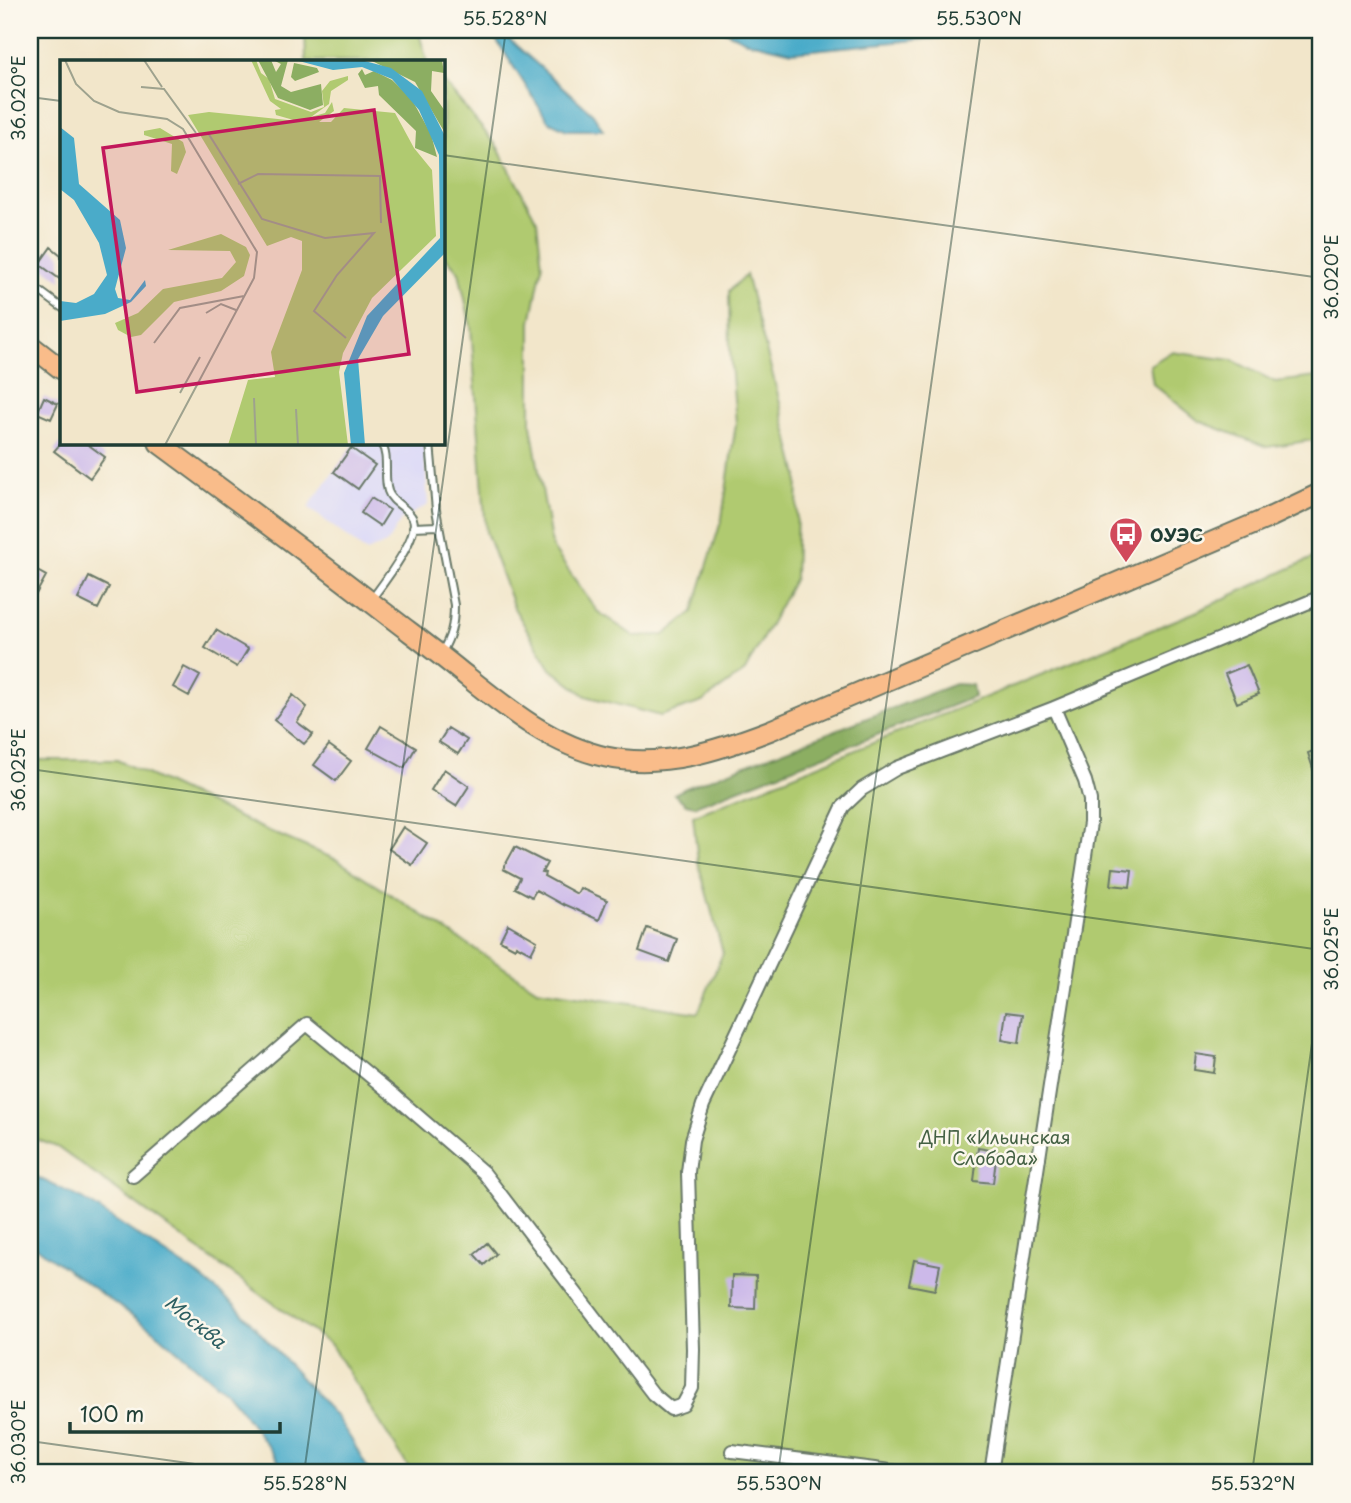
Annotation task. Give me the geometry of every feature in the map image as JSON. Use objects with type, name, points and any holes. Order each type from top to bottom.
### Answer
[{"type":"main road","points":[[30,345],[60,368]]},
{"type":"main road","points":[[160,444],[530,723],[576,748],[634,761],[692,756],[742,741],[877,686],[1321,493]]},
{"type":"street","points":[[133,1177],[307,1024],[397,1097],[484,1173],[653,1394],[671,1409],[684,1405],[692,1388],[688,1172],[692,1140],[703,1105],[844,807],[862,789],[897,768],[1054,708],[1321,597]]},
{"type":"street","points":[[991,1473],[1090,823],[1090,800],[1085,781],[1054,708]]},
{"type":"street","points":[[733,1451],[906,1473]]},
{"type":"lane","points":[[30,284],[60,306]]},
{"type":"lane","points":[[370,602],[393,570],[413,534],[412,517],[388,492],[386,454],[381,444]]},
{"type":"lane","points":[[430,444],[438,526],[454,613],[451,635],[440,656]]},
{"type":"lane","points":[[413,527],[438,526]]},
{"type":"shaded area","points":[[354,444],[424,444],[428,505],[401,520],[386,544],[366,552],[308,507]]},
{"type":"green space","points":[[305,30],[418,30],[427,60],[306,60]]},
{"type":"green space","points":[[444,82],[497,146],[537,221],[542,266],[531,322],[531,425],[552,547],[597,611],[634,636],[664,635],[693,612],[722,518],[736,423],[730,351],[729,291],[746,275],[798,476],[795,578],[745,671],[702,702],[660,716],[586,696],[551,669],[514,608],[486,532],[471,327],[459,272],[444,255]]},
{"type":"green space","points":[[1171,352],[1232,360],[1275,382],[1321,375],[1321,439],[1267,447],[1199,421],[1153,384],[1150,365]]},
{"type":"green space","name":"ДНП «Ильинская Слобода»","points":[[1321,554],[1321,1238],[1318,1258],[1321,1262],[1321,1473],[412,1473],[331,1345],[57,1147],[30,1137],[30,760],[117,760],[257,826],[337,860],[537,989],[698,1013],[723,953],[698,862],[693,816],[1198,611]]},
{"type":"green space","points":[[955,684],[972,685],[974,697],[695,806],[686,804],[674,794],[686,788]]},
{"type":"water","points":[[492,30],[503,30],[502,33],[593,114],[603,130],[567,130],[548,121]]},
{"type":"water","points":[[723,30],[955,30],[946,37],[792,52],[746,41]]},
{"type":"water","name":"Москва","points":[[30,1174],[83,1199],[199,1276],[237,1307],[337,1418],[370,1473],[287,1473],[228,1394],[157,1333],[30,1242]]},
{"type":"building","points":[[51,247],[60,254],[60,279],[39,264]]},
{"type":"building","points":[[44,397],[58,404],[51,419],[37,413]]},
{"type":"building","points":[[60,444],[87,444],[105,457],[90,478],[54,451]]},
{"type":"building","points":[[351,448],[375,465],[358,489],[334,472]]},
{"type":"building","points":[[371,498],[390,510],[380,526],[361,513]]},
{"type":"building","points":[[30,567],[46,576],[30,605]]},
{"type":"building","points":[[89,577],[109,587],[98,609],[78,599]]},
{"type":"building","points":[[216,630],[248,649],[237,667],[205,648]]},
{"type":"building","points":[[1247,665],[1259,694],[1237,703],[1225,674]]},
{"type":"building","points":[[184,667],[200,676],[189,696],[173,687]]},
{"type":"building","points":[[293,695],[307,707],[297,722],[313,734],[304,744],[274,720]]},
{"type":"building","points":[[381,726],[416,747],[404,768],[368,748]]},
{"type":"building","points":[[448,728],[467,740],[458,754],[439,742]]},
{"type":"building","points":[[329,745],[351,761],[336,781],[314,765]]},
{"type":"building","points":[[1321,748],[1321,787],[1319,787],[1308,753]]},
{"type":"building","points":[[444,769],[469,786],[456,806],[431,790]]},
{"type":"building","points":[[403,827],[427,843],[412,865],[389,849]]},
{"type":"building","points":[[515,847],[547,863],[542,872],[545,873],[544,876],[577,894],[580,888],[607,900],[599,920],[536,890],[532,897],[515,888],[520,878],[503,869]]},
{"type":"building","points":[[1113,868],[1132,870],[1130,887],[1111,885]]},
{"type":"building","points":[[508,924],[537,941],[531,953],[500,940]]},
{"type":"building","points":[[647,928],[677,939],[669,962],[639,951]]},
{"type":"building","points":[[1006,1012],[1023,1014],[1019,1043],[1002,1040]]},
{"type":"building","points":[[1196,1054],[1216,1057],[1214,1073],[1194,1070]]},
{"type":"building","points":[[978,1148],[997,1151],[993,1183],[974,1181]]},
{"type":"building","points":[[487,1243],[496,1254],[484,1265],[474,1254]]},
{"type":"building","points":[[914,1260],[940,1265],[935,1290],[909,1285]]},
{"type":"building","points":[[732,1275],[756,1276],[755,1309],[731,1308]]},
{"type":"place","name":"ОУЭС","points":[[1126,564]]}]
